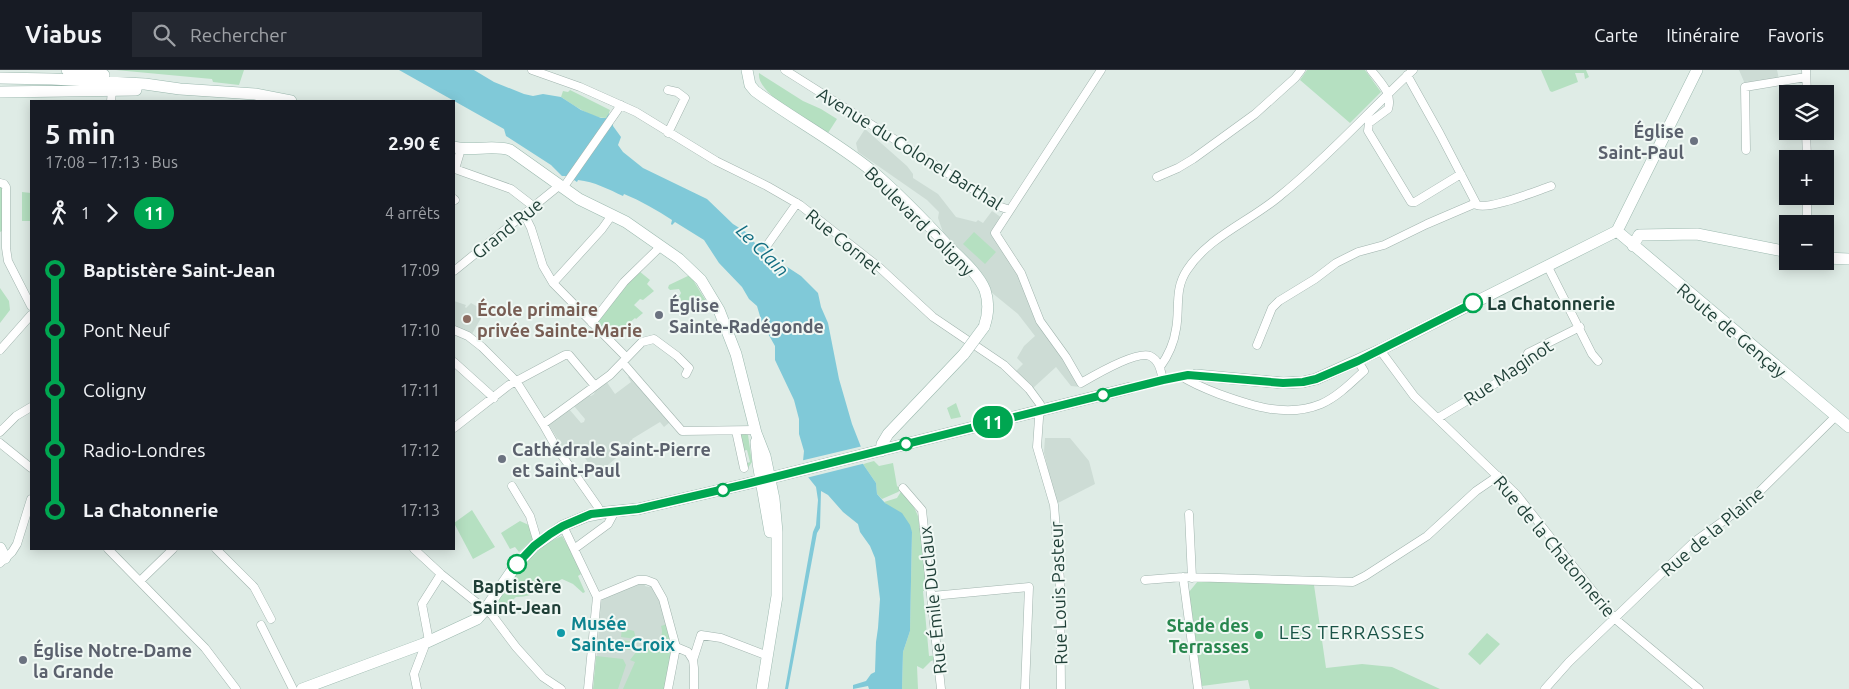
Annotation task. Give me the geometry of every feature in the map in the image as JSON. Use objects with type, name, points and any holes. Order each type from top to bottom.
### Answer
[{"type":"main road","points":[[67,70],[145,84],[255,94],[286,100]]},
{"type":"main road","name":"Boulevard Coligny","points":[[747,70],[750,84],[763,96],[841,148],[872,172],[936,233],[977,277],[984,288],[988,310],[984,327],[964,354],[884,440],[877,453]]},
{"type":"main road","points":[[753,70],[753,79],[763,96]]},
{"type":"main road","points":[[1196,375],[1293,383],[1316,379],[1361,366],[1380,350],[1617,231],[1697,70]]},
{"type":"main road","points":[[0,78],[54,73],[110,91],[145,84]]},
{"type":"main road","points":[[54,73],[55,91]]},
{"type":"main road","points":[[34,91],[54,73]]},
{"type":"main road","points":[[0,92],[180,88]]},
{"type":"main road","points":[[458,148],[497,147],[510,150],[564,184],[579,199],[638,229],[693,272],[714,299],[736,354],[756,432],[756,451],[766,480],[777,563],[777,596],[762,689]]},
{"type":"main road","name":"Route de Gençay","points":[[1617,231],[1849,428]]},
{"type":"main road","points":[[1633,246],[1639,235],[1697,234],[1779,250]]},
{"type":"main road","points":[[1834,258],[1849,259]]},
{"type":"main road","points":[[302,689],[426,643],[477,619],[514,568],[538,543],[563,526],[587,516],[638,509],[766,480],[1130,388]]},
{"type":"main road","name":"Boulevard Coligny","points":[[893,447],[892,436],[899,423]]},
{"type":"street","name":"Rue Cornet","points":[[532,70],[580,87],[621,105],[716,161],[797,203],[880,268],[933,317],[1004,365],[1039,402],[1040,410]]},
{"type":"street","name":"Avenue du Colonel Barthal","points":[[785,70],[980,194],[1001,207],[1010,210]]},
{"type":"street","points":[[1100,70],[996,234],[1021,273],[1040,321],[1066,357],[1080,383],[1119,362],[1145,355],[1152,357],[1160,367],[1163,380]]},
{"type":"street","points":[[1157,177],[1193,159],[1255,114],[1295,78],[1301,70]]},
{"type":"street","points":[[1371,70],[1388,94],[1388,109],[1369,123],[1368,131],[1411,202],[1415,202],[1460,174]]},
{"type":"street","points":[[1160,367],[1172,345],[1177,328],[1178,291],[1187,269],[1214,242],[1266,208],[1287,190],[1410,73],[1476,203],[1482,206],[1551,186]]},
{"type":"street","points":[[1746,150],[1745,87],[1806,74]]},
{"type":"street","points":[[668,90],[677,92],[685,98],[668,132]]},
{"type":"street","name":"Grand'Rue","points":[[455,270],[533,206],[564,184],[621,105]]},
{"type":"street","points":[[455,164],[458,148]]},
{"type":"street","points":[[455,170],[511,189],[533,206]]},
{"type":"street","points":[[0,183],[6,187],[6,248],[8,261],[30,304]]},
{"type":"street","points":[[768,244],[797,203]]},
{"type":"street","points":[[1257,345],[1272,308],[1278,302],[1336,264],[1358,252],[1384,246],[1427,224],[1476,203]]},
{"type":"street","points":[[524,214],[531,228],[543,266],[553,283],[625,360],[682,431],[756,432]]},
{"type":"street","points":[[553,283],[602,229],[612,215]]},
{"type":"street","points":[[592,323],[624,282],[661,246]]},
{"type":"street","points":[[1547,265],[1592,354],[1598,362]]},
{"type":"street","points":[[0,350],[30,316]]},
{"type":"street","name":"Rue Maginot","points":[[1438,418],[1523,366],[1528,353],[1580,327]]},
{"type":"street","points":[[455,330],[468,336],[516,381],[556,447],[598,506],[599,513]]},
{"type":"street","points":[[543,424],[595,386],[625,360],[642,342],[654,339],[689,368],[686,374]]},
{"type":"street","name":"Rue de la Chatonnerie","points":[[1380,350],[1406,386],[1517,495],[1614,618],[1699,689]]},
{"type":"street","points":[[455,427],[516,381],[568,354],[595,386]]},
{"type":"street","points":[[455,363],[494,398]]},
{"type":"street","points":[[1181,376],[1191,383],[1250,406],[1277,410],[1294,410],[1324,402],[1340,392],[1361,366]]},
{"type":"street","points":[[1130,388],[1181,376],[1196,375]]},
{"type":"street","points":[[0,432],[16,416],[30,408]]},
{"type":"street","name":"Rue Louis Pasteur","points":[[1040,410],[1037,446],[1054,505],[1060,580],[1061,689]]},
{"type":"street","name":"Rue de la Plaine","points":[[1545,689],[1569,662],[1700,537],[1747,504],[1836,416]]},
{"type":"street","points":[[736,431],[744,468]]},
{"type":"street","points":[[0,443],[30,467]]},
{"type":"street","points":[[1145,580],[1188,578],[1353,582],[1366,576],[1427,536],[1476,491],[1498,476]]},
{"type":"street","points":[[512,486],[530,516],[538,543]]},
{"type":"street","name":"Rue Émile Duclaux","points":[[903,488],[922,510],[941,689]]},
{"type":"street","points":[[2,557],[17,544],[30,502]]},
{"type":"street","points":[[574,549],[608,524],[615,511]]},
{"type":"street","points":[[1189,514],[1188,578],[1198,689]]},
{"type":"street","points":[[563,526],[597,596],[588,689]]},
{"type":"street","points":[[109,550],[206,652],[236,689]]},
{"type":"street","points":[[140,581],[171,550]]},
{"type":"street","points":[[217,550],[254,587],[271,619]]},
{"type":"street","points":[[415,550],[492,615],[516,647],[544,677],[561,689]]},
{"type":"street","points":[[417,689],[414,674],[426,643],[422,604],[442,574]]},
{"type":"street","points":[[597,596],[638,580],[652,582],[662,597],[676,648],[668,689]]},
{"type":"street","points":[[932,596],[1029,587],[1025,689]]},
{"type":"street","points":[[261,625],[293,689]]},
{"type":"street","points":[[694,689],[693,660],[702,635],[721,638],[768,656]]},
{"type":"street","points":[[676,648],[688,652],[693,660]]},
{"type":"shaded area","points":[[1739,70],[1777,70],[1779,79],[1745,84]]},
{"type":"shaded area","points":[[865,129],[907,166],[913,174],[913,178],[938,194],[956,217],[976,222],[978,220],[983,223],[992,211],[1002,218],[991,232],[1018,273],[1033,308],[1081,387],[1071,386],[1056,367],[1032,389],[1016,371],[1023,364],[1017,358],[1024,346],[1035,336],[1018,314],[991,292],[984,276],[944,235],[938,218],[939,212],[927,200],[858,152],[856,143]]},
{"type":"shaded area","name":"École primaire privée Sainte-Marie","points":[[455,301],[466,305],[466,308],[471,303],[485,311],[472,334],[455,327]]},
{"type":"shaded area","points":[[631,375],[670,422],[664,427],[660,422],[632,439],[634,443],[596,475],[580,450],[574,454],[567,448],[561,451],[557,446],[560,443],[549,425],[550,422],[569,409],[581,423],[584,422],[585,419],[574,406],[588,395],[594,394],[606,381],[615,394],[631,382],[628,377]]},
{"type":"shaded area","points":[[1045,438],[1070,438],[1089,461],[1095,484],[1056,504],[1044,452]]},
{"type":"shaded area","points":[[638,582],[644,582],[645,586],[649,587],[651,585],[659,597],[673,648],[665,689],[594,689],[601,602],[604,597]]},
{"type":"green space","points":[[116,70],[244,70],[239,85],[213,82],[212,79]]},
{"type":"green space","points":[[1307,70],[1365,70],[1381,92],[1350,123],[1300,80]]},
{"type":"green space","points":[[1541,70],[1586,70],[1589,77],[1585,79],[1584,73],[1575,73],[1578,82],[1552,92]]},
{"type":"green space","points":[[759,73],[803,101],[837,119],[828,133],[775,99],[760,81]]},
{"type":"green space","points":[[570,90],[610,110],[608,116],[606,118],[594,116],[561,97],[563,91],[568,92]]},
{"type":"green space","points":[[0,187],[3,187],[2,231],[0,232]]},
{"type":"green space","points":[[22,192],[30,193],[30,221],[22,221]]},
{"type":"green space","points":[[974,232],[996,252],[985,264],[963,244]]},
{"type":"green space","points":[[639,271],[650,280],[647,284],[654,291],[634,305],[643,313],[612,338],[598,324],[598,320]]},
{"type":"green space","points":[[690,275],[706,301],[690,313],[681,305],[679,289],[670,290],[668,288],[669,285]]},
{"type":"green space","points":[[0,288],[9,301],[10,310],[0,323]]},
{"type":"green space","points":[[956,403],[961,417],[951,419],[947,408]]},
{"type":"green space","points":[[743,433],[748,435],[752,462],[746,469],[745,464],[750,462],[747,450],[742,451],[739,436]]},
{"type":"green space","points":[[874,461],[879,466],[893,463],[897,486],[901,489],[898,492],[882,499],[877,494],[876,483],[863,464]]},
{"type":"green space","points":[[902,490],[918,516],[921,537],[928,555],[932,590],[923,591],[929,656],[937,655],[938,659],[931,661],[923,669],[917,666],[918,689],[902,689],[903,652],[910,631],[912,532],[884,502],[897,498]]},
{"type":"green space","points":[[472,510],[495,547],[473,559],[455,522]]},
{"type":"green space","points":[[520,521],[531,526],[535,537],[519,552],[515,547],[510,549],[501,533]]},
{"type":"green space","points":[[562,536],[580,566],[581,574],[578,576],[585,592],[583,593],[573,584],[562,579],[534,594],[516,597],[497,615],[494,607],[507,586],[523,566],[541,548]]},
{"type":"green space","points":[[1198,581],[1314,585],[1326,668],[1362,664],[1392,667],[1440,689],[1250,689],[1248,680],[1202,686],[1189,592]]},
{"type":"green space","points":[[667,624],[673,648],[665,689],[623,689],[635,662],[630,660],[640,647],[647,649],[654,645],[661,637],[661,626]]},
{"type":"green space","points":[[622,628],[634,631],[636,639],[621,637]]},
{"type":"green space","points":[[1487,633],[1500,644],[1480,665],[1468,654]]},
{"type":"green space","points":[[621,640],[636,642],[630,650],[620,648]]},
{"type":"green space","points":[[596,656],[623,659],[626,665],[618,689],[593,689]]},
{"type":"water","name":"Le Clain","points":[[399,70],[474,70],[494,82],[524,94],[533,96],[543,94],[561,97],[581,110],[601,118],[606,118],[609,113],[608,119],[621,137],[618,145],[623,152],[643,168],[707,199],[733,224],[749,234],[748,236],[758,246],[761,244],[775,259],[801,276],[818,293],[821,307],[828,323],[839,379],[861,447],[863,464],[876,483],[877,494],[885,503],[902,513],[912,532],[910,631],[903,652],[902,689],[869,689],[868,686],[853,689],[853,685],[866,681],[875,672],[880,599],[875,558],[870,546],[860,532],[858,524],[843,512],[828,495],[821,491],[820,528],[817,533],[788,689],[785,689],[813,532],[816,525],[818,500],[816,487],[808,477],[803,461],[804,451],[799,434],[799,419],[794,400],[775,360],[775,346],[762,323],[757,306],[719,263],[704,240],[675,222],[672,225],[672,220],[624,194],[623,196],[590,182],[578,180],[577,182],[568,176],[562,176],[551,165],[506,136],[504,129]]},
{"type":"pier","points":[[863,446],[866,463],[806,478],[800,461]]},
{"type":"bus line","name":"11","points":[[517,564],[534,546],[550,534],[591,514],[638,509],[746,484],[1163,380],[1188,375],[1283,383],[1316,379],[1358,361],[1473,303]]},
{"type":"place","name":"Église Saint-Paul","points":[[1694,141]]},
{"type":"place","name":"La Chatonnerie","points":[[1473,303]]},
{"type":"place","name":"Église Sainte-Radégonde","points":[[659,315]]},
{"type":"place","name":"École primaire privée Sainte-Marie","points":[[467,319]]},
{"type":"place","name":"Cathédrale Saint-Pierre et Saint-Paul","points":[[502,459]]},
{"type":"place","name":"Baptistère Saint-Jean","points":[[517,564]]},
{"type":"place","name":"Musée Sainte-Croix","points":[[561,633]]},
{"type":"place","name":"Stade des Terrasses","points":[[1259,635]]},
{"type":"place","name":"Église Notre-Dame la Grande","points":[[23,660]]},
{"type":"district","name":"LES TERRASSES","points":[[1352,632]]}]
